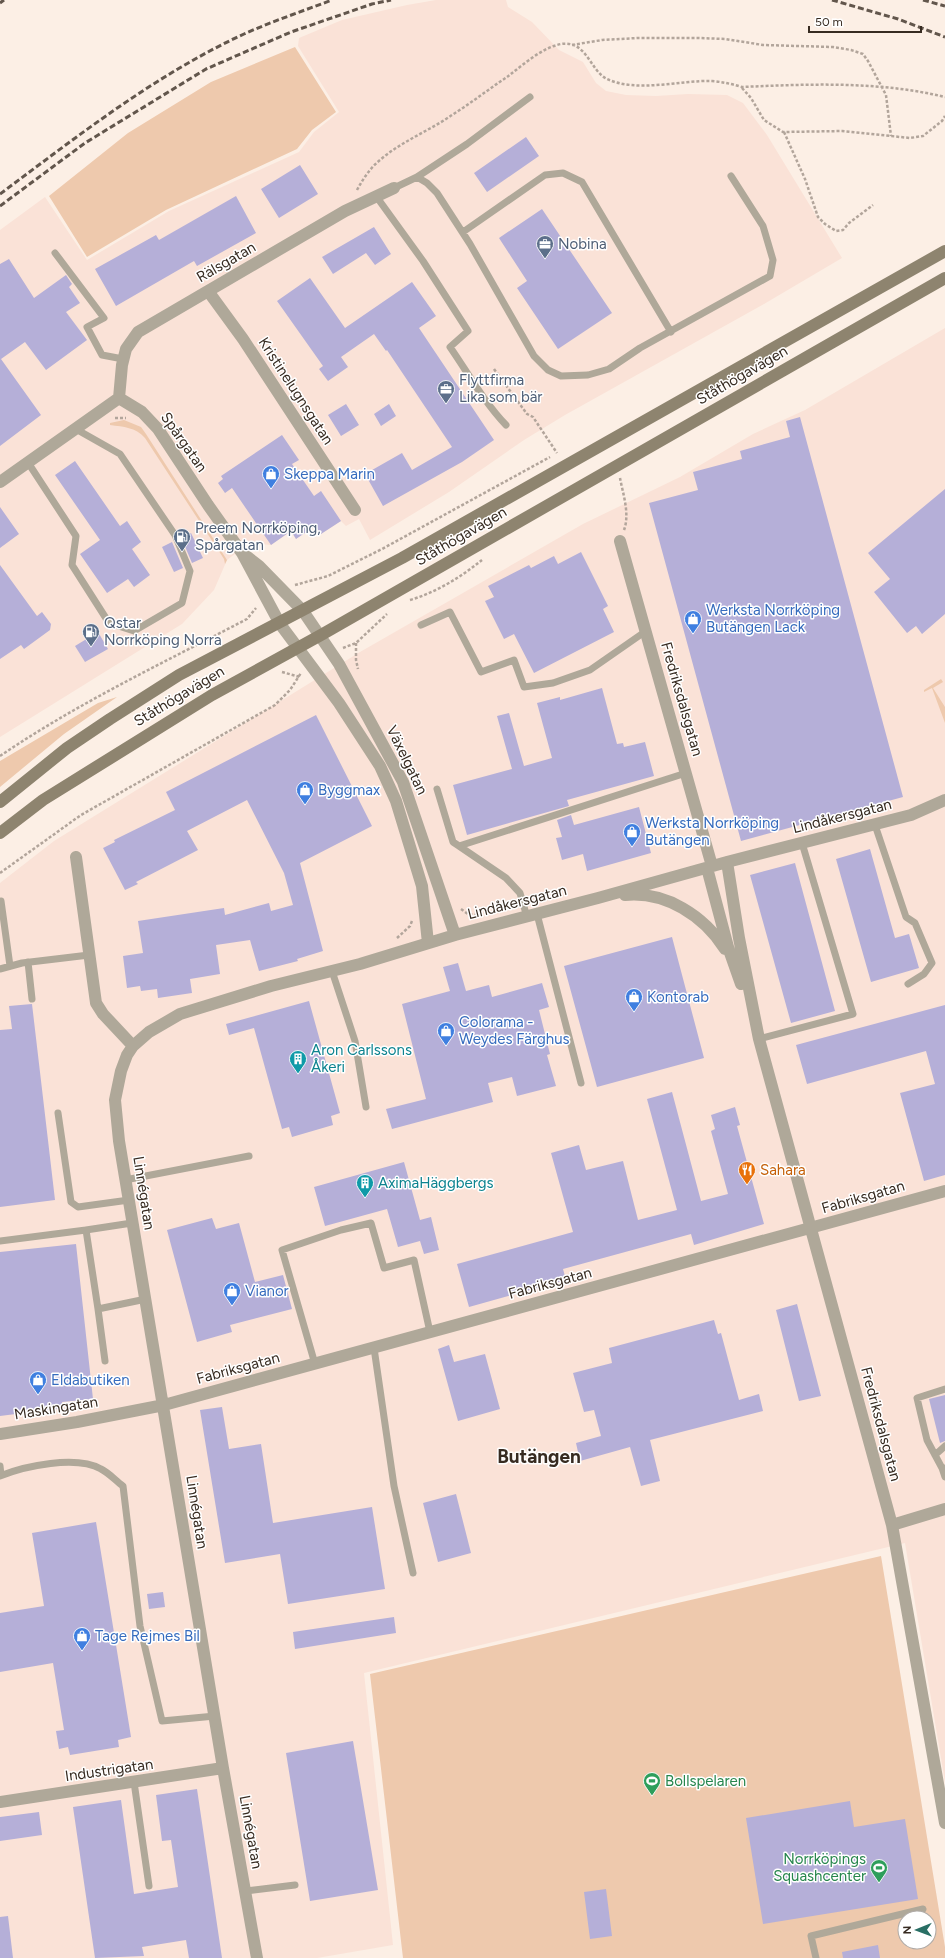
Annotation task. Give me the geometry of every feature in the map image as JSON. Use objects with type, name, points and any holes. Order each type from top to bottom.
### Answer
[{"type":"main road","name":"Ståthögavägen","points":[[0,802],[67,748],[179,675],[280,624],[402,558],[945,251]]},
{"type":"main road","name":"Ståthögavägen","points":[[0,833],[42,800],[212,694],[321,636],[945,278]]},
{"type":"street","name":"Rälsgatan","points":[[119,398],[123,359],[126,349],[138,332],[345,211],[394,188]]},
{"type":"street","name":"Kristinelugnsgatan","points":[[208,292],[243,339],[355,510]]},
{"type":"street","name":"Spårgatan","points":[[119,398],[142,412],[158,429],[208,506],[242,553],[267,602],[280,624],[298,648]]},
{"type":"street","points":[[1,480],[119,398]]},
{"type":"street","name":"Fredriksdalsgatan","points":[[620,542],[686,773],[709,867],[717,912],[759,1039],[892,1525],[941,1783],[945,1823]]},
{"type":"street","name":"Spårgatan","points":[[242,553],[259,566],[303,611]]},
{"type":"street","name":"Växelgatan","points":[[303,611],[334,653],[403,782],[455,935]]},
{"type":"street","name":"Växelgatan","points":[[298,648],[339,703],[368,747],[380,766],[396,801],[422,886],[428,943]]},
{"type":"street","name":"Lindåkersgatan","points":[[121,1072],[133,1046],[149,1032],[180,1014],[271,986],[360,964],[455,935],[598,898],[727,862],[911,815],[945,800]]},
{"type":"street","points":[[76,858],[96,1003],[133,1046]]},
{"type":"street","name":"Fredriksdalsgatan","points":[[727,862],[739,938],[759,1039]]},
{"type":"street","name":"Fredriksdalsgatan","points":[[598,898],[630,895],[651,896],[679,906],[704,923],[733,960]]},
{"type":"street","name":"Linnégatan","points":[[121,1072],[115,1100],[119,1141],[223,1768],[257,1958]]},
{"type":"street","name":"Fabriksgatan","points":[[164,1405],[945,1191]]},
{"type":"street","name":"Maskingatan","points":[[0,1434],[77,1422],[164,1405]]},
{"type":"street","points":[[892,1525],[945,1509]]},
{"type":"street","name":"Industrigatan","points":[[0,1802],[223,1768]]},
{"type":"lane","points":[[394,188],[417,177],[467,144],[530,97]]},
{"type":"lane","points":[[463,232],[545,175],[562,173],[582,182],[671,332]]},
{"type":"lane","points":[[417,177],[427,183],[437,193],[463,232],[534,356],[548,370],[561,376],[588,375],[609,369],[770,276],[773,260],[763,226],[731,176]]},
{"type":"lane","points":[[376,196],[423,261],[468,331],[450,347],[474,380],[490,408],[506,425]]},
{"type":"lane","points":[[55,253],[104,318],[87,327],[102,355],[123,359]]},
{"type":"lane","points":[[27,461],[76,536],[72,565],[109,623],[134,631],[182,603],[190,571],[175,535],[120,454],[74,428]]},
{"type":"lane","points":[[421,625],[450,612],[482,672],[514,660],[524,687],[554,683],[590,670],[646,631]]},
{"type":"lane","points":[[459,846],[686,773]]},
{"type":"lane","points":[[437,789],[452,842],[506,878],[520,893],[532,915],[581,1083]]},
{"type":"lane","points":[[875,825],[906,918],[915,923],[932,963],[924,974],[908,984]]},
{"type":"lane","points":[[759,1039],[853,1014],[802,843]]},
{"type":"lane","points":[[1,901],[10,966]]},
{"type":"lane","points":[[0,969],[28,962],[89,955]]},
{"type":"lane","points":[[28,962],[32,999]]},
{"type":"lane","points":[[332,971],[355,1041],[366,1107]]},
{"type":"lane","points":[[58,1112],[71,1202],[78,1207],[129,1200]]},
{"type":"lane","points":[[125,1180],[249,1156]]},
{"type":"lane","points":[[0,1241],[86,1230],[132,1222]]},
{"type":"lane","points":[[315,1364],[282,1250],[341,1230],[371,1223],[384,1268],[414,1260],[430,1332]]},
{"type":"lane","points":[[86,1230],[105,1361]]},
{"type":"lane","points":[[98,1309],[146,1299]]},
{"type":"lane","points":[[374,1348],[394,1486],[413,1573]]},
{"type":"lane","points":[[945,1390],[917,1398],[927,1440],[944,1468],[945,1477]]},
{"type":"lane","points":[[935,1455],[945,1446]]},
{"type":"lane","points":[[0,1466],[1,1476],[56,1462],[82,1463],[100,1469],[123,1486],[140,1626],[162,1721],[215,1716]]},
{"type":"lane","points":[[134,1782],[149,1886]]},
{"type":"lane","points":[[246,1891],[295,1886]]},
{"type":"lane","points":[[816,1958],[812,1936],[923,1909]]},
{"type":"path","points":[[572,45],[602,40],[638,38],[699,38],[725,39],[762,45],[833,47],[863,54],[882,86],[889,108],[891,136]]},
{"type":"path","points":[[945,97],[882,86],[842,85],[742,87],[751,98],[764,120],[784,132],[842,131],[910,138],[923,136],[942,121],[945,116]]},
{"type":"path","points":[[784,132],[805,179],[818,217],[825,224],[836,231],[843,230],[849,223],[873,205]]},
{"type":"path","points":[[494,369],[527,414],[533,417],[557,453]]},
{"type":"path","points":[[285,593],[297,584],[328,576],[382,549],[472,498],[564,450]]},
{"type":"path","points":[[613,482],[626,475]]},
{"type":"path","points":[[620,478],[625,506],[626,524],[620,542]]},
{"type":"path","points":[[406,602],[432,592],[472,568],[488,555]]},
{"type":"path","points":[[0,756],[35,732],[86,703],[247,619],[254,610],[267,602]]},
{"type":"path","points":[[334,653],[356,643],[391,611]]},
{"type":"path","points":[[247,619],[250,625]]},
{"type":"path","points":[[0,873],[81,815],[275,705],[290,690],[302,672],[312,666]]},
{"type":"path","points":[[276,671],[304,678]]},
{"type":"path","points":[[390,941],[404,933],[410,926],[414,917]]},
{"type":"shaded area","points":[[436,0],[506,0],[508,7],[532,22],[559,50],[583,62],[596,83],[606,91],[626,95],[656,96],[688,94],[727,95],[743,103],[767,135],[842,258],[764,304],[565,415],[524,440],[449,492],[370,540],[359,519],[346,526],[341,521],[321,534],[315,526],[296,539],[291,531],[271,545],[249,543],[227,560],[214,590],[182,624],[0,737],[0,230],[45,197],[87,260],[169,211],[299,152],[314,132],[339,112],[298,46],[299,38],[342,20]]},
{"type":"shaded area","points":[[295,47],[336,112],[312,130],[297,149],[166,210],[87,257],[49,196],[128,133],[211,82]]},
{"type":"shaded area","points":[[945,328],[945,1782],[905,1543],[364,1673],[393,1945],[317,1958],[0,1958],[0,883],[54,841],[360,652],[583,524],[680,477],[753,434],[805,410]]},
{"type":"shaded area","points":[[124,420],[141,427],[146,434],[227,560],[225,564],[224,559],[145,438],[141,434],[125,427],[110,425],[110,423]]},
{"type":"shaded area","points":[[941,679],[943,682],[933,688],[945,707],[945,723],[932,688],[924,692],[924,690]]},
{"type":"shaded area","points":[[117,697],[64,734],[0,787],[0,761],[98,703]]},
{"type":"shaded area","name":"Bollspelaren","points":[[881,1556],[945,1947],[945,1958],[403,1958],[370,1674]]},
{"type":"building","points":[[526,137],[539,156],[487,192],[474,173]]},
{"type":"building","points":[[300,165],[318,194],[279,218],[261,189]]},
{"type":"building","points":[[236,196],[256,233],[197,266],[194,261],[116,306],[95,269],[156,235],[159,240]]},
{"type":"building","name":"Nobina","points":[[542,209],[612,313],[558,349],[517,288],[527,281],[499,238]]},
{"type":"building","points":[[374,227],[391,254],[375,265],[366,253],[333,274],[322,257]]},
{"type":"building","points":[[9,259],[34,298],[66,275],[72,284],[69,287],[80,303],[66,312],[87,340],[46,370],[25,342],[1,359],[41,415],[0,446],[0,264]]},
{"type":"building","points":[[310,278],[345,328],[412,282],[436,316],[419,328],[494,440],[462,462],[383,506],[365,474],[402,453],[412,470],[452,447],[387,350],[386,351],[374,334],[341,357],[348,367],[328,381],[319,369],[323,366],[277,301]]},
{"type":"building","points":[[346,404],[359,425],[341,436],[328,415]]},
{"type":"building","points":[[389,404],[396,416],[381,426],[374,414]]},
{"type":"building","points":[[800,417],[903,797],[741,841],[649,503],[698,490],[693,472],[742,459],[740,451],[790,437],[786,421]]},
{"type":"building","name":"Skeppa Marin","points":[[282,435],[299,460],[292,464],[314,496],[321,491],[341,521],[321,534],[315,526],[296,539],[291,531],[271,545],[232,488],[225,493],[218,483],[223,479],[221,476]]},
{"type":"building","points":[[75,461],[120,526],[127,521],[141,542],[132,549],[150,575],[134,587],[128,579],[107,593],[80,554],[100,540],[55,475]]},
{"type":"building","points":[[945,489],[945,614],[922,634],[916,626],[907,633],[874,592],[890,579],[868,553]]},
{"type":"building","points":[[0,507],[19,534],[0,548]]},
{"type":"building","points":[[191,533],[203,558],[192,563],[181,537]]},
{"type":"building","points":[[172,542],[183,568],[174,572],[162,547]]},
{"type":"building","points":[[581,552],[608,606],[603,609],[614,632],[534,673],[514,634],[504,639],[485,601],[494,597],[488,586],[529,565],[531,568],[554,556],[558,564]]},
{"type":"building","points":[[0,565],[37,616],[42,612],[51,624],[50,630],[24,649],[21,645],[0,659]]},
{"type":"building","points":[[98,632],[108,649],[85,662],[75,646]]},
{"type":"building","points":[[602,688],[617,744],[623,743],[624,747],[645,742],[654,776],[567,800],[569,806],[467,835],[453,785],[512,769],[497,716],[509,713],[524,766],[552,758],[537,703],[560,697],[560,700]]},
{"type":"building","name":"Byggmax","points":[[316,715],[372,826],[300,863],[323,951],[297,959],[298,961],[259,971],[250,940],[216,945],[220,974],[190,979],[192,993],[158,998],[157,989],[141,991],[140,986],[127,988],[123,956],[143,953],[138,921],[224,908],[225,915],[269,903],[271,911],[293,905],[284,873],[247,800],[187,831],[198,850],[136,882],[138,884],[125,890],[103,848],[115,842],[114,840],[175,810],[166,792]]},
{"type":"building","points":[[639,807],[651,853],[587,871],[583,854],[562,860],[556,838],[562,837],[557,820],[571,815],[574,825]]},
{"type":"building","points":[[870,849],[895,938],[909,934],[919,968],[871,982],[836,859]]},
{"type":"building","points":[[795,863],[835,1011],[791,1023],[750,875]]},
{"type":"building","name":"Kontorab","points":[[672,937],[704,1058],[597,1087],[564,966]]},
{"type":"building","points":[[458,963],[466,991],[489,985],[492,997],[542,983],[549,1007],[539,1010],[550,1054],[547,1055],[556,1086],[517,1096],[512,1077],[488,1083],[493,1102],[392,1129],[386,1109],[426,1099],[402,1004],[450,991],[443,967]]},
{"type":"building","name":"Aron Carlssons Åkeri","points":[[309,1001],[340,1113],[331,1116],[333,1125],[292,1137],[289,1127],[282,1129],[254,1028],[229,1035],[226,1024]]},
{"type":"building","points":[[32,1004],[55,1200],[0,1207],[0,1030],[12,1029],[9,1006]]},
{"type":"building","points":[[945,1005],[945,1175],[924,1181],[900,1093],[935,1084],[926,1051],[807,1084],[796,1045]]},
{"type":"building","points":[[672,1092],[701,1201],[728,1194],[711,1131],[715,1129],[711,1115],[735,1107],[740,1125],[737,1126],[764,1224],[694,1245],[691,1234],[563,1269],[566,1280],[469,1307],[457,1264],[573,1232],[551,1153],[579,1145],[586,1170],[623,1161],[638,1220],[677,1210],[647,1099]]},
{"type":"building","name":"AximaHäggbergs","points":[[404,1162],[420,1220],[431,1217],[439,1250],[424,1254],[420,1241],[398,1247],[387,1209],[325,1226],[314,1187]]},
{"type":"building","points":[[212,1218],[216,1229],[239,1223],[255,1282],[283,1275],[292,1309],[230,1325],[232,1332],[197,1342],[167,1230]]},
{"type":"building","points":[[76,1244],[93,1399],[62,1402],[63,1408],[0,1416],[0,1252]]},
{"type":"building","points":[[797,1304],[821,1396],[799,1401],[776,1310]]},
{"type":"building","points":[[714,1320],[718,1334],[721,1333],[739,1400],[759,1394],[763,1411],[650,1440],[660,1481],[641,1486],[630,1447],[580,1461],[576,1443],[601,1436],[594,1410],[584,1412],[573,1373],[612,1363],[609,1348]]},
{"type":"building","points":[[449,1345],[454,1362],[485,1354],[500,1409],[458,1421],[438,1349]]},
{"type":"building","points":[[945,1395],[945,1441],[940,1443],[929,1399]]},
{"type":"building","points":[[222,1407],[229,1449],[261,1444],[273,1523],[372,1507],[385,1589],[288,1604],[280,1554],[225,1563],[200,1410]]},
{"type":"building","points":[[456,1494],[471,1553],[438,1562],[423,1503]]},
{"type":"building","points":[[96,1522],[131,1737],[118,1740],[119,1747],[70,1755],[68,1747],[59,1749],[56,1731],[64,1730],[53,1663],[0,1672],[0,1613],[44,1606],[32,1533]]},
{"type":"building","points":[[163,1592],[165,1607],[149,1609],[147,1594]]},
{"type":"building","points":[[394,1617],[396,1633],[295,1649],[293,1632]]},
{"type":"building","points":[[353,1741],[378,1890],[310,1901],[286,1753]]},
{"type":"building","points":[[197,1789],[222,1958],[189,1958],[186,1940],[142,1947],[144,1956],[95,1958],[73,1807],[121,1800],[134,1894],[178,1887],[171,1840],[162,1841],[156,1795]]},
{"type":"building","points":[[850,1801],[854,1827],[905,1819],[918,1899],[763,1924],[746,1818]]},
{"type":"building","points":[[39,1812],[42,1835],[0,1841],[0,1817]]},
{"type":"building","points":[[606,1889],[612,1936],[590,1939],[584,1892]]},
{"type":"building","points":[[8,1916],[13,1958],[0,1958],[0,1917]]},
{"type":"building","points":[[878,1945],[880,1958],[843,1958],[842,1952]]},
{"type":"railway","points":[[0,3],[4,0]]},
{"type":"railway","points":[[0,194],[88,129],[148,87],[179,68],[244,34],[332,0]]},
{"type":"railway","points":[[0,206],[85,143],[206,69],[291,32],[372,4],[391,0]]},
{"type":"railway","points":[[832,0],[898,19],[945,37]]},
{"type":"railway","points":[[923,0],[945,6]]},
{"type":"place","name":"Nobina","points":[[545,259]]},
{"type":"place","name":"Flyttfirma Lika som bär","points":[[446,404]]},
{"type":"place","name":"Skeppa Marin","points":[[271,489]]},
{"type":"place","name":"Preem Norrköping, Spårgatan","points":[[182,552]]},
{"type":"place","name":"Werksta Norrköping Butängen Lack","points":[[693,634]]},
{"type":"place","name":"Qstar Norrköping Norra","points":[[91,647]]},
{"type":"place","name":"Byggmax","points":[[305,805]]},
{"type":"place","name":"Werksta Norrköping Butängen","points":[[632,847]]},
{"type":"place","name":"Kontorab","points":[[634,1012]]},
{"type":"place","name":"Colorama - Weydes Färghus","points":[[446,1046]]},
{"type":"place","name":"Aron Carlssons Åkeri","points":[[298,1074]]},
{"type":"place","name":"Sahara","points":[[747,1185]]},
{"type":"place","name":"AximaHäggbergs","points":[[365,1198]]},
{"type":"place","name":"Vianor","points":[[232,1306]]},
{"type":"place","name":"Eldabutiken","points":[[38,1395]]},
{"type":"place","name":"Tage Rejmes Bil","points":[[82,1651]]},
{"type":"place","name":"Bollspelaren","points":[[652,1796]]},
{"type":"place","name":"Norrköpings Squashcenter","points":[[879,1883]]},
{"type":"district","name":"Butängen","points":[[539,1456]]}]
